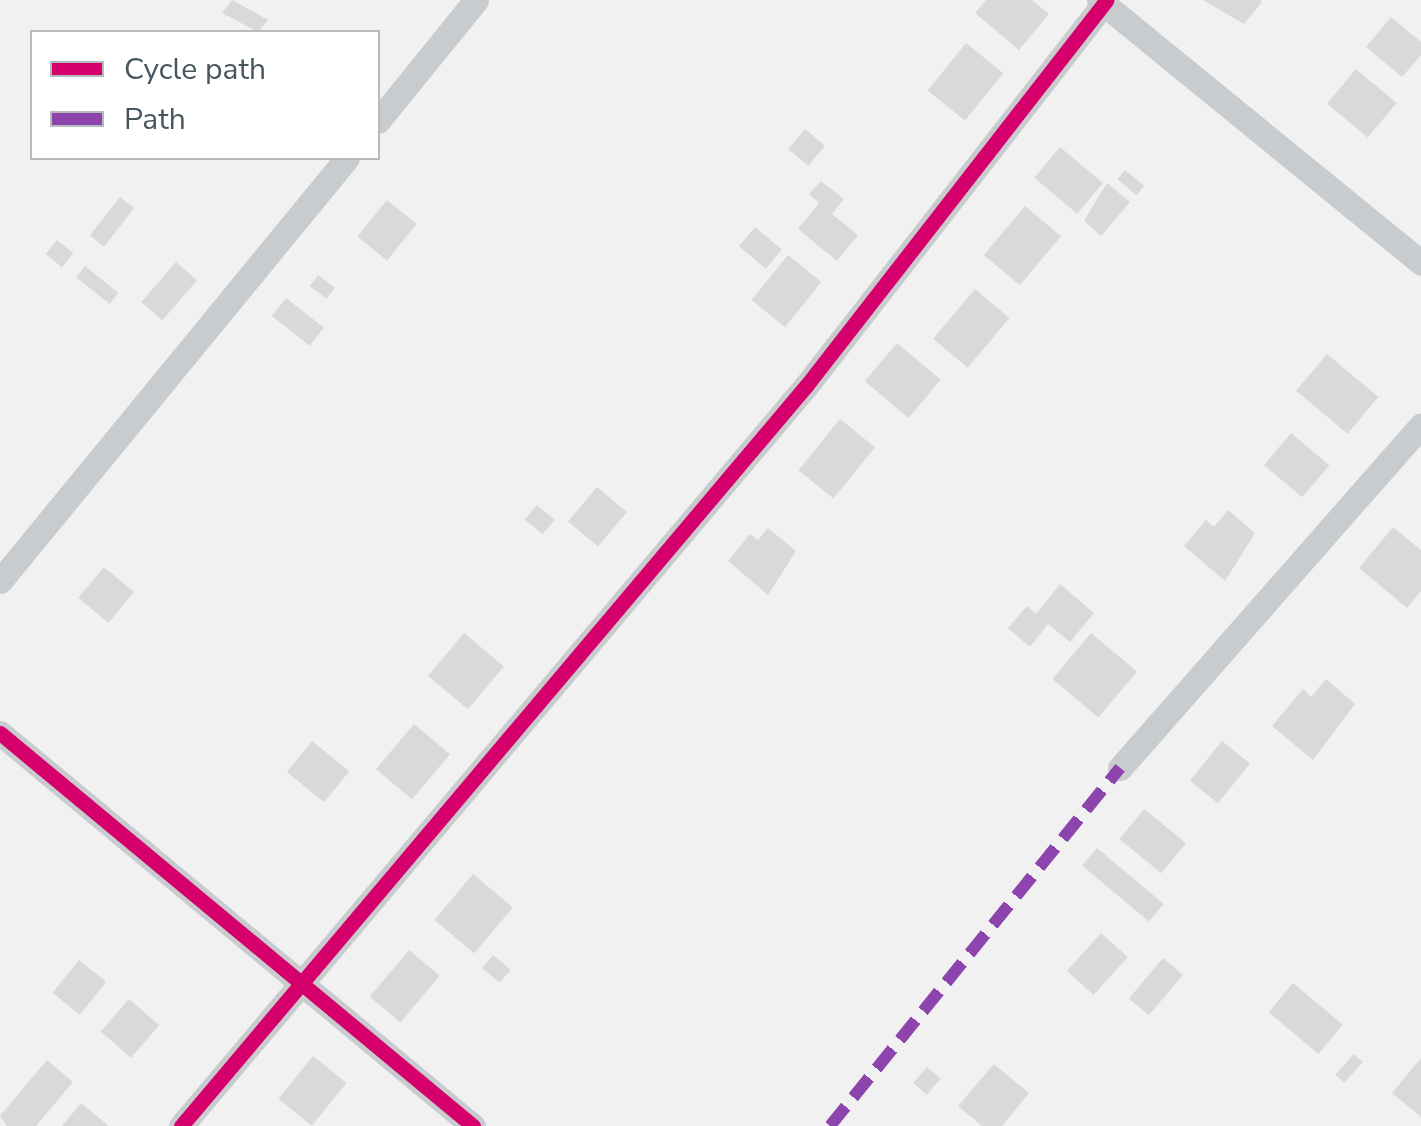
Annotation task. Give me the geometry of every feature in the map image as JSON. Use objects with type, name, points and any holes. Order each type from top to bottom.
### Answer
[{"type":"street","points":[[380,118],[476,0]]},
{"type":"street","points":[[181,1126],[806,386],[1104,1],[1421,263]]},
{"type":"street","points":[[0,581],[345,160]]},
{"type":"street","points":[[1120,768],[1421,424]]},
{"type":"street","points":[[0,733],[473,1126]]},
{"type":"building","points":[[232,0],[268,20],[260,30],[254,30],[222,13]]},
{"type":"building","points":[[986,0],[1032,0],[1049,14],[1019,50],[975,13]]},
{"type":"building","points":[[1203,0],[1260,0],[1262,2],[1244,24]]},
{"type":"building","points":[[1391,17],[1421,42],[1421,55],[1402,77],[1366,47]]},
{"type":"building","points":[[966,43],[1003,73],[965,121],[928,90]]},
{"type":"building","points":[[1356,69],[1397,103],[1368,138],[1327,103]]},
{"type":"building","points":[[805,129],[825,146],[808,166],[788,149]]},
{"type":"building","points":[[1060,147],[1103,183],[1077,214],[1034,178]]},
{"type":"building","points":[[1125,170],[1144,186],[1136,195],[1117,179]]},
{"type":"building","points":[[821,181],[844,199],[832,214],[858,235],[837,261],[798,229],[819,203],[809,194]]},
{"type":"building","points":[[1107,183],[1130,202],[1101,236],[1084,221]]},
{"type":"building","points":[[120,197],[134,208],[104,247],[90,236]]},
{"type":"building","points":[[387,200],[417,224],[387,260],[357,237]]},
{"type":"building","points":[[1025,206],[1061,236],[1020,285],[984,255]]},
{"type":"building","points":[[755,227],[782,249],[766,269],[739,246]]},
{"type":"building","points":[[57,240],[73,253],[62,267],[46,254]]},
{"type":"building","points":[[788,255],[821,282],[785,327],[751,300]]},
{"type":"building","points":[[176,262],[197,280],[162,320],[141,302]]},
{"type":"building","points":[[85,266],[118,293],[110,304],[76,277]]},
{"type":"building","points":[[318,275],[335,288],[326,299],[310,286]]},
{"type":"building","points":[[975,289],[1009,318],[968,368],[933,339]]},
{"type":"building","points":[[286,298],[324,328],[310,346],[272,316]]},
{"type":"building","points":[[897,343],[941,380],[909,418],[865,381]]},
{"type":"building","points":[[1327,354],[1378,397],[1347,434],[1296,391]]},
{"type":"building","points":[[840,419],[875,447],[833,499],[798,470]]},
{"type":"building","points":[[1291,433],[1329,465],[1302,497],[1264,465]]},
{"type":"building","points":[[597,487],[627,512],[598,547],[568,521]]},
{"type":"building","points":[[537,505],[555,520],[542,534],[525,520]]},
{"type":"building","points":[[1228,510],[1255,533],[1225,581],[1184,546],[1206,520],[1214,527]]},
{"type":"building","points":[[1393,527],[1421,550],[1421,591],[1407,608],[1359,568]]},
{"type":"building","points":[[768,528],[796,551],[768,595],[728,561],[750,534],[758,540]]},
{"type":"building","points":[[104,567],[134,592],[108,623],[78,598]]},
{"type":"building","points":[[1060,584],[1094,613],[1070,642],[1048,624],[1030,647],[1008,628],[1027,606],[1036,614]]},
{"type":"building","points":[[464,633],[504,666],[468,709],[428,676]]},
{"type":"building","points":[[1091,633],[1137,672],[1098,718],[1052,679]]},
{"type":"building","points":[[1326,679],[1355,704],[1313,760],[1272,726],[1303,689],[1311,697]]},
{"type":"building","points":[[414,724],[450,754],[412,799],[376,769]]},
{"type":"building","points":[[312,741],[349,771],[324,802],[287,772]]},
{"type":"building","points":[[1222,741],[1250,764],[1218,803],[1190,781]]},
{"type":"building","points":[[1144,809],[1186,843],[1161,873],[1119,839]]},
{"type":"building","points":[[1097,848],[1164,904],[1149,922],[1082,866]]},
{"type":"building","points":[[473,874],[513,907],[474,953],[434,920]]},
{"type":"building","points":[[1101,933],[1128,957],[1094,995],[1067,971]]},
{"type":"building","points":[[409,950],[440,976],[400,1022],[370,997]]},
{"type":"building","points":[[493,955],[511,970],[500,983],[482,968]]},
{"type":"building","points":[[1163,958],[1183,975],[1149,1015],[1129,999]]},
{"type":"building","points":[[79,960],[106,982],[80,1015],[53,993]]},
{"type":"building","points":[[1293,983],[1343,1025],[1318,1054],[1269,1012]]},
{"type":"building","points":[[129,999],[159,1025],[131,1058],[101,1031]]},
{"type":"building","points":[[1354,1054],[1363,1062],[1344,1083],[1335,1075]]},
{"type":"building","points":[[313,1056],[346,1083],[312,1126],[278,1099]]},
{"type":"building","points":[[1421,1058],[1421,1117],[1392,1093]]},
{"type":"building","points":[[47,1060],[73,1082],[36,1126],[7,1126],[0,1116]]},
{"type":"building","points":[[994,1064],[1029,1093],[1002,1126],[982,1126],[958,1106]]},
{"type":"building","points":[[927,1067],[941,1079],[927,1095],[913,1083]]},
{"type":"building","points":[[81,1103],[109,1126],[62,1126]]},
{"type":"marked path","points":[[830,1126],[1120,768]]},
{"type":"cycle path","points":[[181,1126],[806,386],[1107,0]]},
{"type":"cycle path","points":[[0,733],[473,1126]]}]
